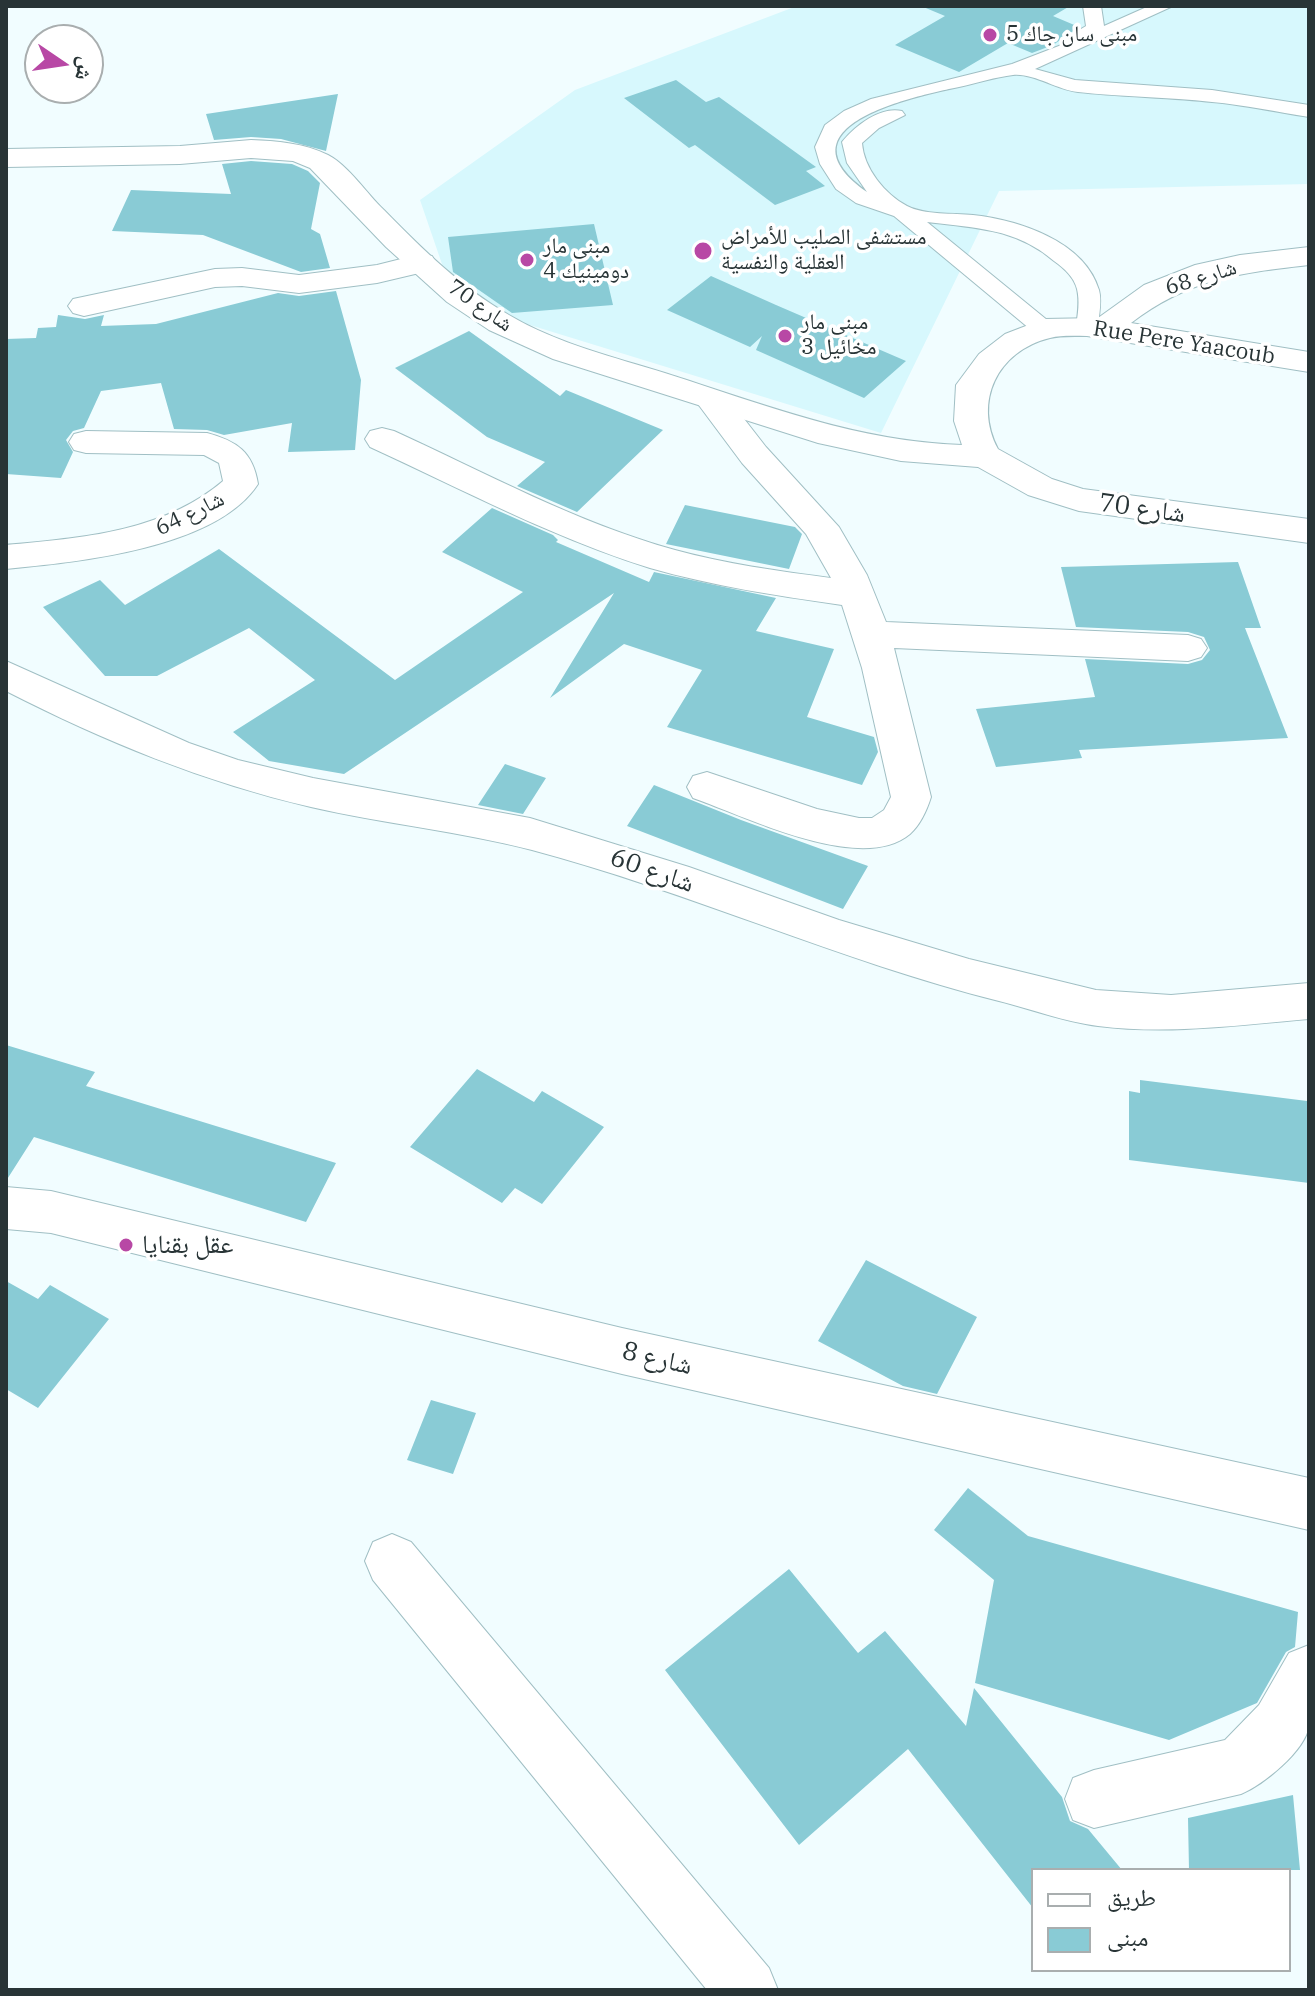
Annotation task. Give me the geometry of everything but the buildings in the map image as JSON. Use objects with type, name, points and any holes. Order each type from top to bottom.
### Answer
[{"type":"street","name":"شارع 70","points":[[6,158],[186,155],[282,148],[299,152],[320,162],[421,263],[480,311],[519,333],[585,359],[865,444],[940,457],[985,456],[1040,487],[1079,500],[1309,531]]},
{"type":"street","name":"شارع 68","points":[[1096,327],[1173,282],[1251,263],[1309,256]]},
{"type":"street","points":[[84,306],[215,278],[242,277],[299,284],[377,274],[421,263]]},
{"type":"street","name":"Rue Pere Yaacoub","points":[[985,456],[971,421],[973,385],[978,376],[1016,341],[1044,329],[1096,327],[1309,362]]},
{"type":"street","points":[[707,787],[830,828],[871,834],[894,825],[906,813],[911,797],[890,695],[872,634],[832,546],[800,503],[734,431],[712,400]]},
{"type":"street","points":[[382,439],[548,517],[650,555],[725,575],[856,594]]},
{"type":"street","name":"شارع 64","points":[[6,557],[69,551],[154,533],[227,499],[241,484],[237,462],[225,449],[207,444],[86,442]]},
{"type":"street","points":[[872,634],[1188,648]]},
{"type":"street","name":"شارع 60","points":[[6,674],[76,710],[175,753],[233,773],[313,793],[466,819],[543,837],[674,878],[832,935],[969,976],[1096,1008],[1171,1013],[1309,1001]]},
{"type":"street","name":"شارع 8","points":[[6,1208],[51,1212],[622,1351],[1309,1504]]},
{"type":"street","points":[[392,1561],[747,1990]]},
{"type":"street","points":[[1094,1799],[1241,1765],[1279,1725],[1309,1673]]},
{"type":"lane","points":[[1044,329],[900,211],[862,174],[852,154],[852,142],[872,124],[999,82],[1017,69],[1095,28],[1092,6]]},
{"type":"lane","points":[[1096,327],[1087,281],[1059,253],[1013,228],[900,211],[872,202],[835,175],[824,148],[830,132],[847,117],[867,107],[940,83],[1017,69],[1164,6]]},
{"type":"lane","points":[[1017,69],[1074,86],[1212,96],[1309,111]]},
{"type":"shaded area","name":"مستشفى الصليب للأمراض العقلية والنفسية","points":[[797,6],[1309,6],[1309,184],[999,191],[881,433],[455,302],[420,200],[575,90]]},
{"type":"place","name":"مبنى سان جاك 5","points":[[990,35]]},
{"type":"place","name":"مستشفى الصليب للأمراض العقلية والنفسية","points":[[703,251]]},
{"type":"place","name":"مبنى مار دومينيك 4","points":[[527,260]]},
{"type":"place","name":"مبنى مار مخائيل 3","points":[[785,336]]},
{"type":"place","name":"عقل بقنايا","points":[[126,1245]]}]
